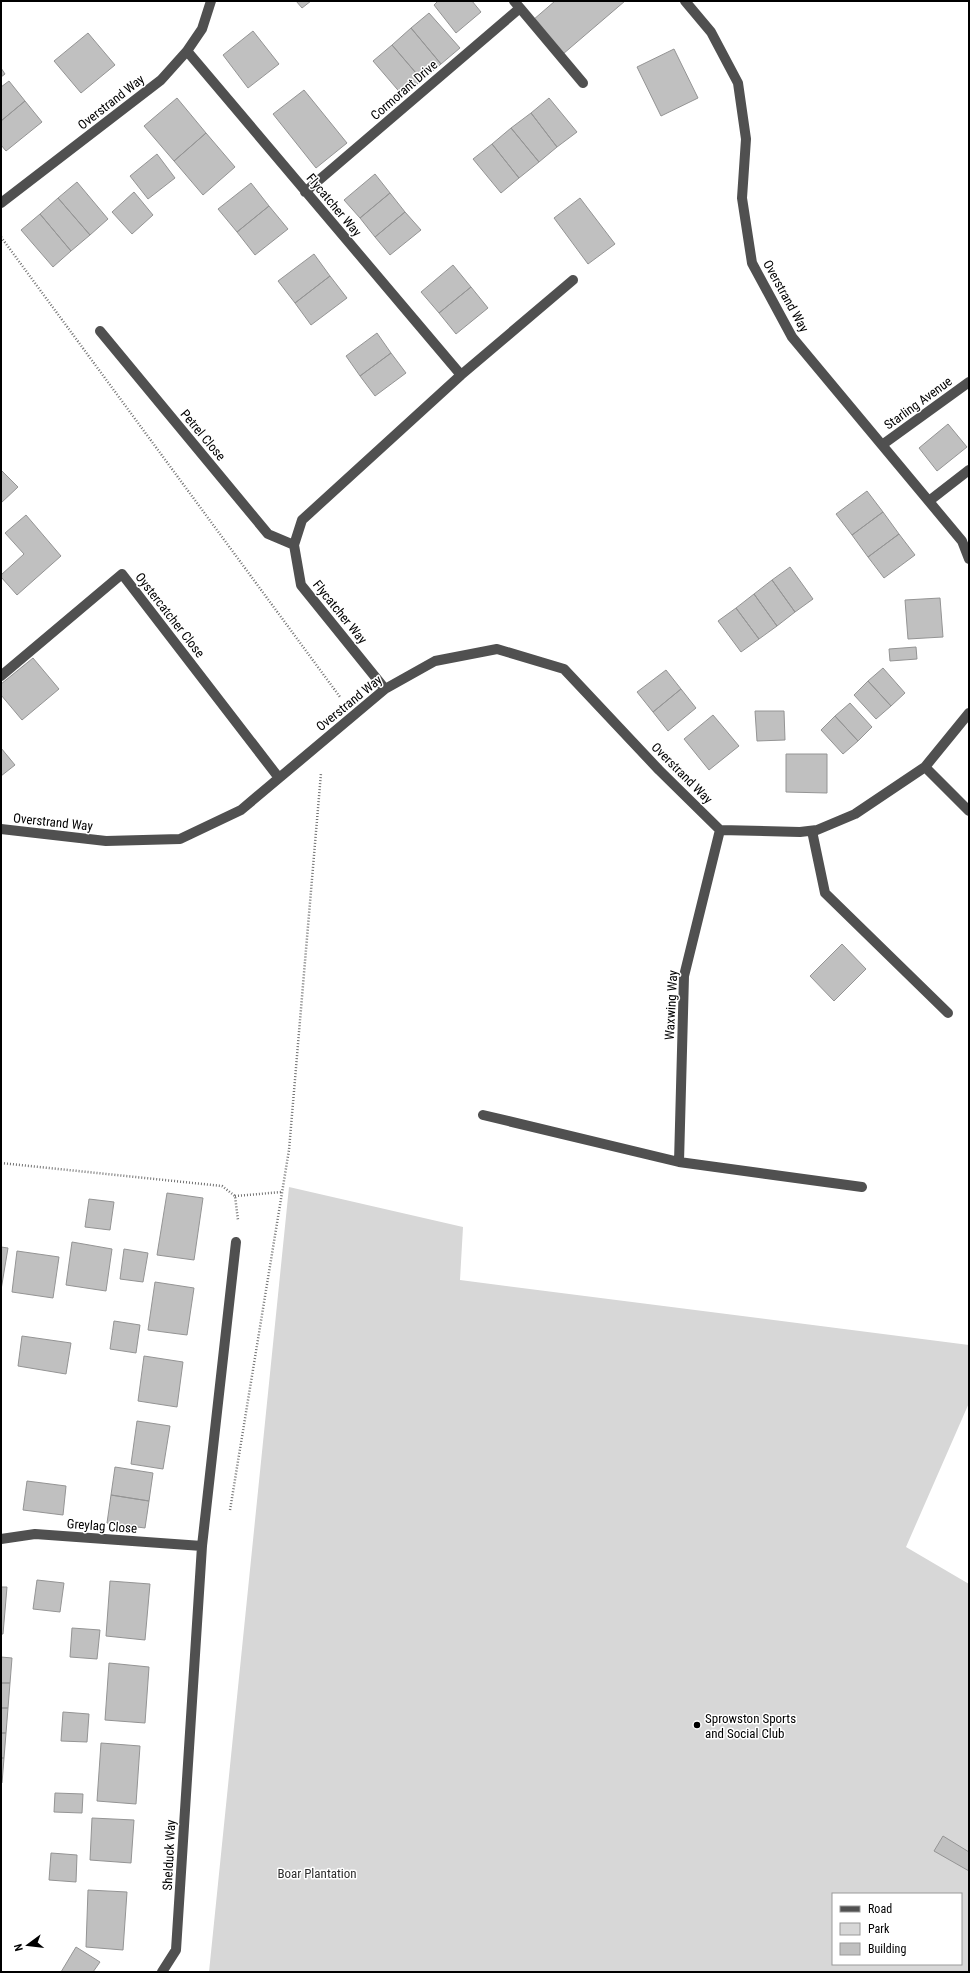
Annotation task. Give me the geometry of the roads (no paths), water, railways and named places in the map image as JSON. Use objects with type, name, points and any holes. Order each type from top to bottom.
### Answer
[{"type":"street","name":"Overstrand Way","points":[[1,203],[161,80],[187,52],[202,29],[212,1]]},
{"type":"street","name":"Overstrand Way","points":[[685,1],[711,32],[738,82],[746,139],[742,198],[752,263],[792,337],[962,541],[969,559]]},
{"type":"street","name":"Cormorant Drive","points":[[305,192],[517,4],[583,82]]},
{"type":"street","name":"Flycatcher Way","points":[[187,52],[461,375]]},
{"type":"street","name":"Flycatcher Way","points":[[385,689],[301,585],[294,545],[302,520],[461,375],[573,280]]},
{"type":"street","name":"Petrel Close","points":[[100,331],[268,534],[294,545]]},
{"type":"street","name":"Starling Avenue","points":[[882,445],[969,382]]},
{"type":"street","points":[[929,501],[969,470]]},
{"type":"street","name":"Oystercatcher Close","points":[[1,676],[122,574],[279,778]]},
{"type":"street","name":"Overstrand Way","points":[[1,829],[106,841],[180,839],[241,810],[385,689],[435,660],[497,649],[564,669],[659,770],[720,830]]},
{"type":"street","points":[[720,830],[812,831],[855,814],[925,767],[969,713]]},
{"type":"street","points":[[925,767],[969,812]]},
{"type":"street","name":"Waxwing Way","points":[[679,1162],[684,976],[720,830]]},
{"type":"street","points":[[812,831],[825,893],[948,1013]]},
{"type":"street","points":[[483,1115],[679,1162],[862,1187]]},
{"type":"street","name":"Shelduck Way","points":[[162,1972],[176,1950],[202,1546],[236,1242]]},
{"type":"street","name":"Greylag Close","points":[[1,1539],[36,1534],[202,1546]]},
{"type":"place","name":"Sprowston Sports and Social Club","points":[[697,1725]]},
{"type":"park label","name":"Boar Plantation","points":[[317,1873]]}]
